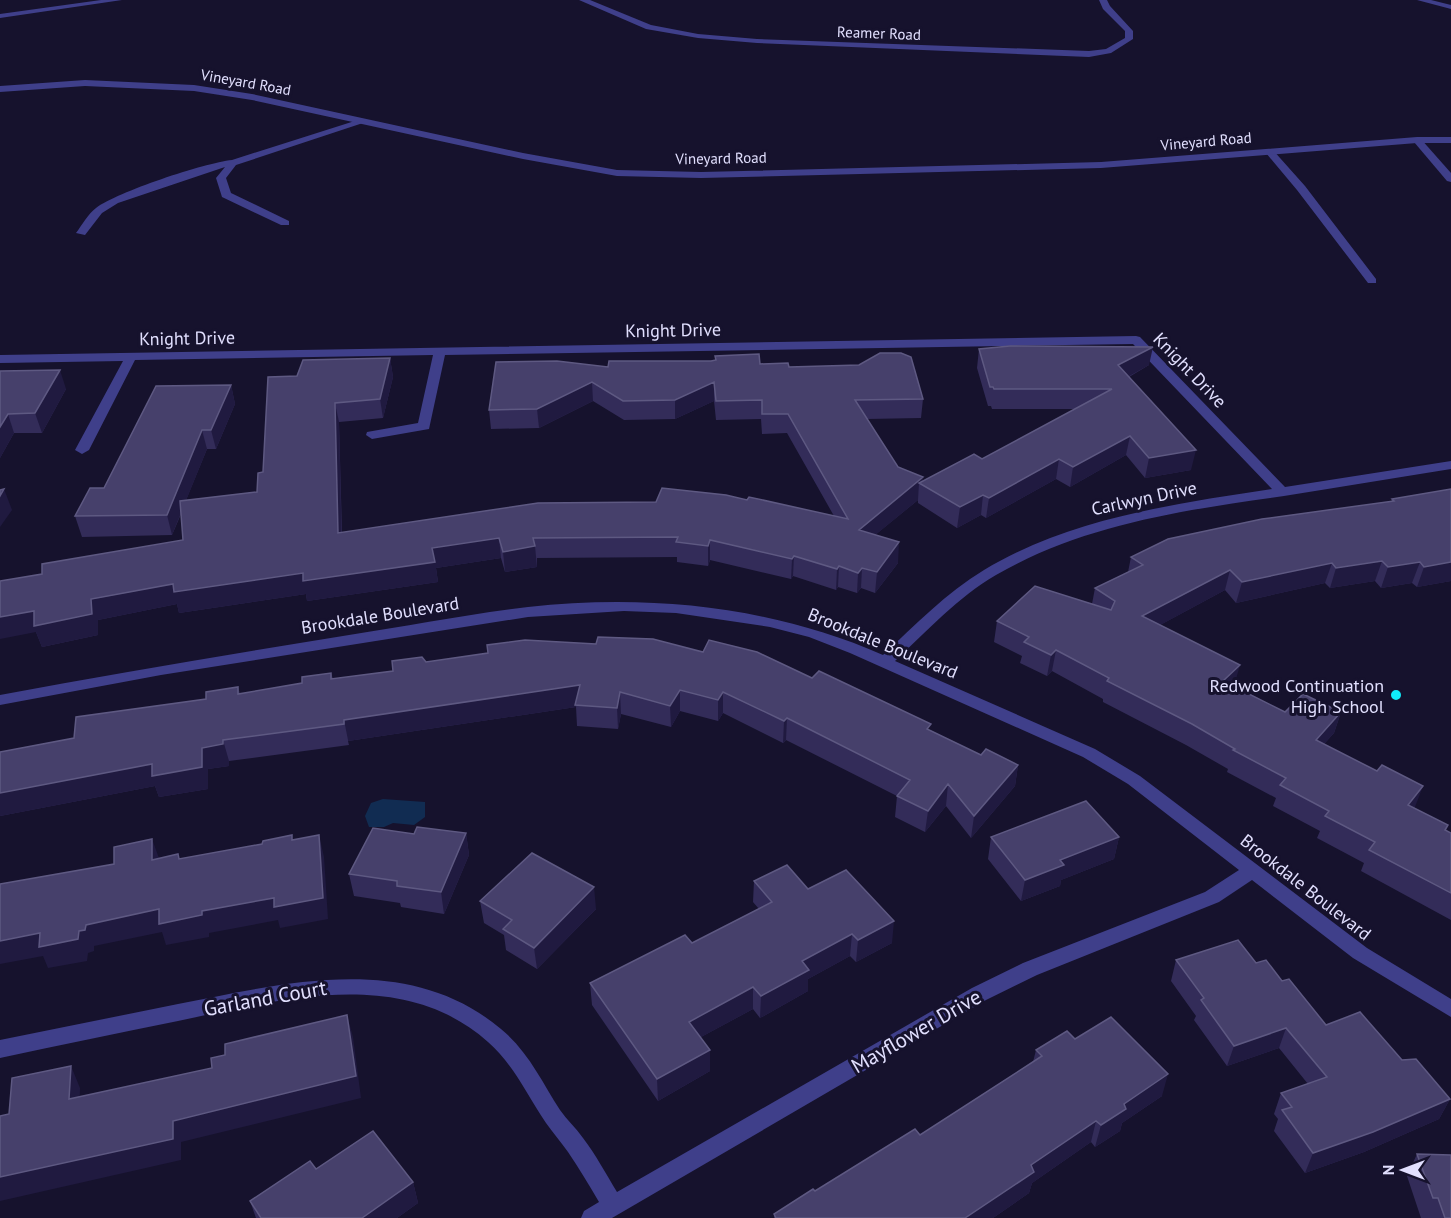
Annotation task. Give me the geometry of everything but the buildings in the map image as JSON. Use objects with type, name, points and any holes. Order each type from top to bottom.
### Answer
[{"type":"street","points":[[0,16],[118,0]]},
{"type":"street","name":"Reamer Road","points":[[583,0],[650,27],[698,36],[757,41],[1089,54],[1108,51],[1129,39],[1129,31],[1102,0]]},
{"type":"street","points":[[1420,0],[1451,7]]},
{"type":"street","name":"Vineyard Road","points":[[0,89],[85,83],[194,88],[252,97],[523,156],[618,173],[701,175],[1101,165],[1417,140],[1451,140]]},
{"type":"street","points":[[81,233],[98,211],[114,201],[216,165],[232,163],[364,121]]},
{"type":"street","points":[[1417,140],[1451,179]]},
{"type":"street","points":[[1269,151],[1301,188],[1372,281]]},
{"type":"street","points":[[232,163],[221,178],[226,195],[285,223]]},
{"type":"street","name":"Knight Drive","points":[[0,359],[1136,340],[1282,492]]},
{"type":"street","points":[[372,435],[424,426],[440,351]]},
{"type":"street","points":[[82,450],[130,358]]},
{"type":"street","name":"Carlwyn Drive","points":[[885,662],[951,602],[987,574],[1047,543],[1109,522],[1156,511],[1451,465]]},
{"type":"street","name":"Brookdale Boulevard","points":[[0,700],[161,670],[528,612],[624,606],[676,608],[771,622],[814,634],[885,662],[1089,753],[1134,780],[1360,953],[1451,1009]]},
{"type":"street","name":"Mayflower Drive","points":[[592,1218],[979,994],[1030,969],[1212,897],[1252,870]]},
{"type":"street","name":"Garland Court","points":[[0,1049],[289,990],[331,985],[403,990],[437,1000],[467,1015],[492,1034],[517,1059],[560,1126],[577,1146],[613,1206]]},
{"type":"water","points":[[383,799],[425,802],[425,817],[414,825],[393,823],[384,827],[369,827],[365,816],[371,803]]},
{"type":"place","name":"Redwood Continuation High School","points":[[1396,695]]}]
